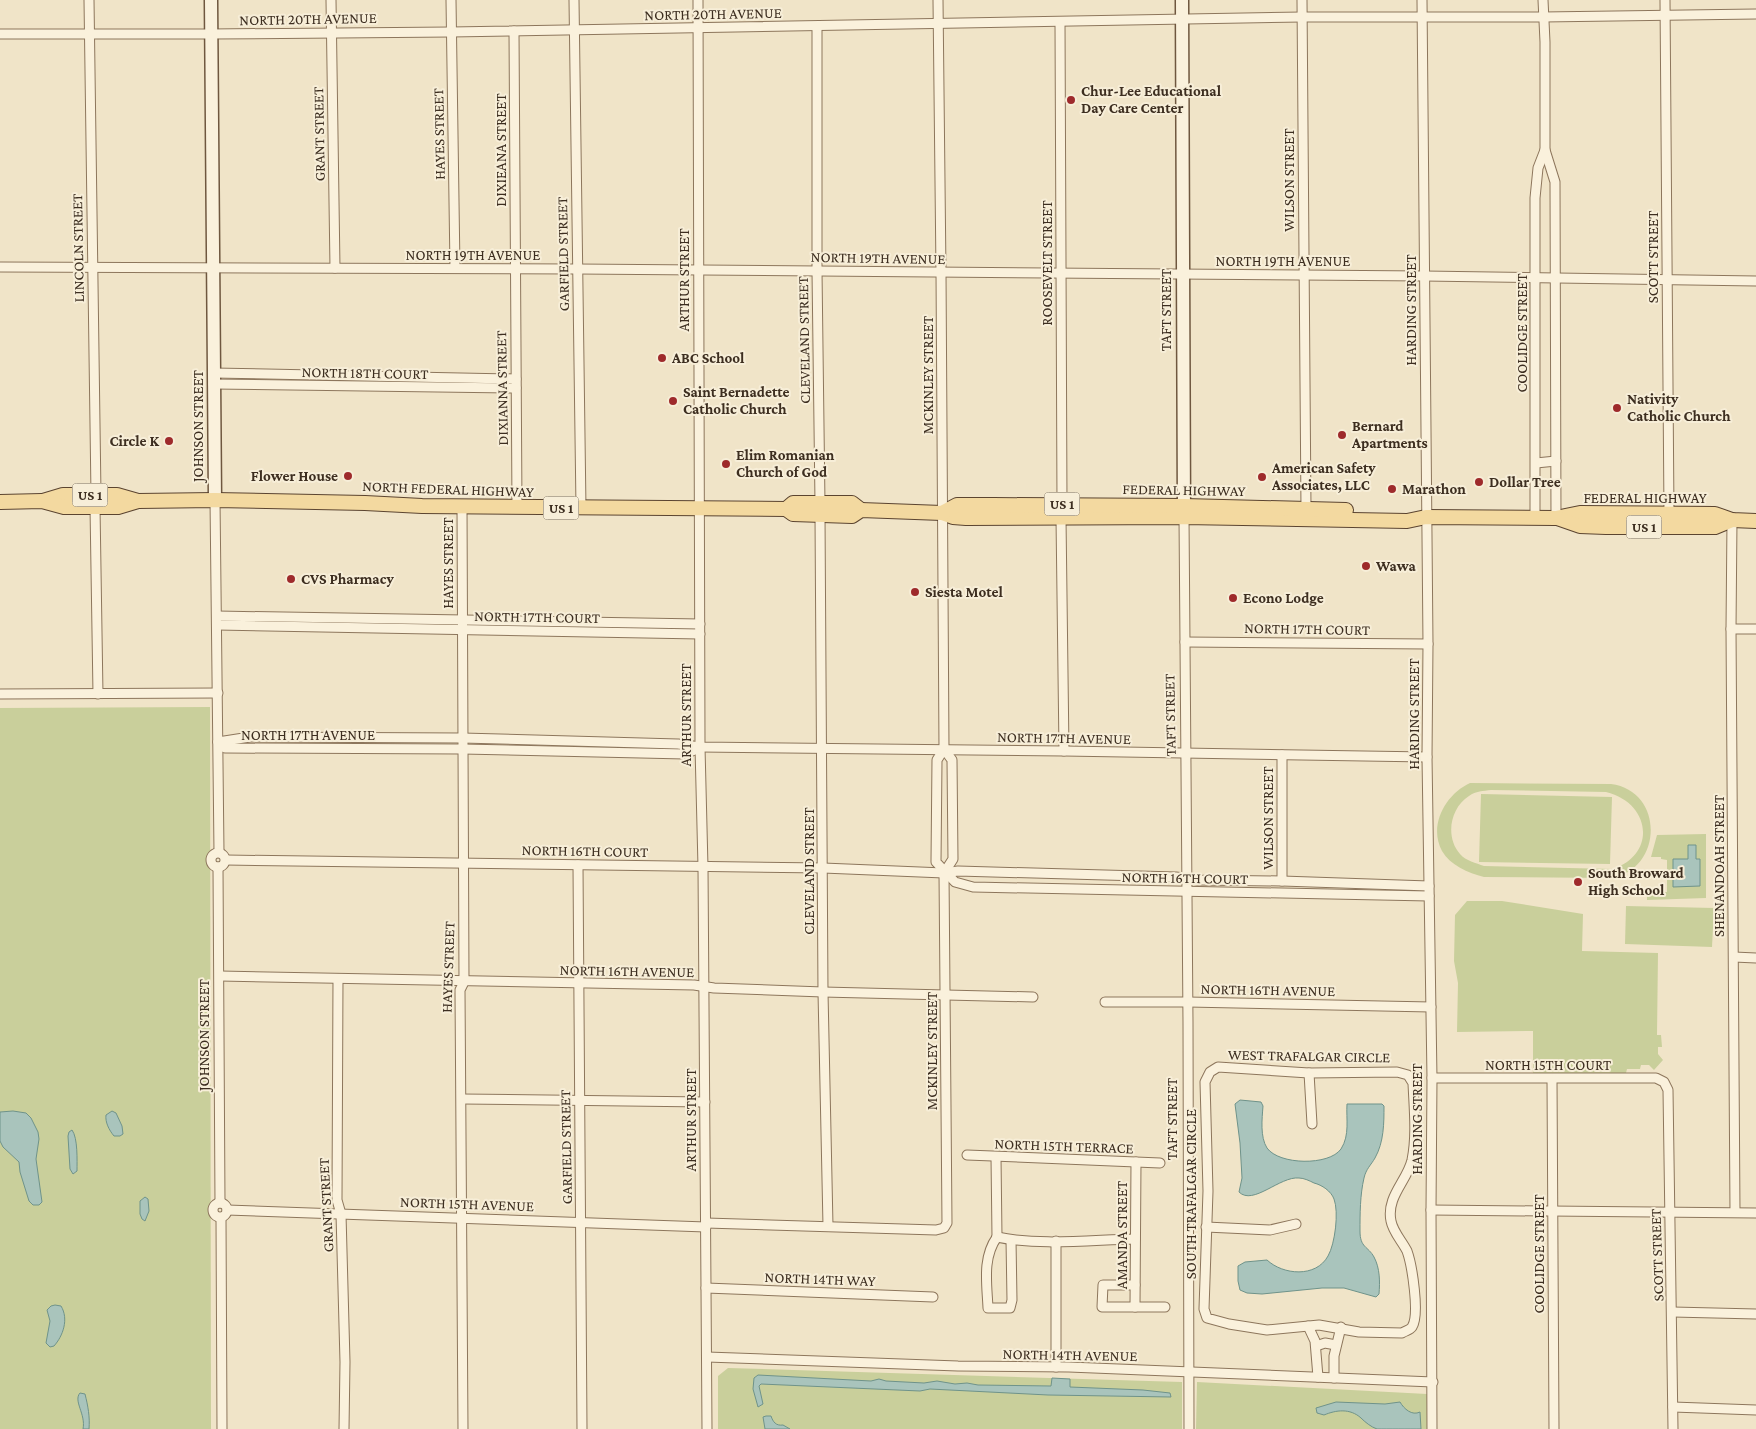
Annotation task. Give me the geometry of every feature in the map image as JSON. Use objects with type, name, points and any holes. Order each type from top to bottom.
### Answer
[{"type":"main road","name":"NORTH FEDERAL HIGHWAY","points":[[0,502],[42,501],[64,507],[95,501],[118,507],[138,501],[214,500],[517,507],[786,509]]},
{"type":"main road","name":"FEDERAL HIGHWAY","points":[[786,509],[793,503],[820,509],[852,503],[861,510],[942,513],[957,505],[1062,511],[1184,512],[1306,509],[1406,512],[1426,517]]},
{"type":"main road","name":"FEDERAL HIGHWAY","points":[[1184,512],[1309,520],[1407,521],[1426,517],[1556,518],[1580,513],[1715,514],[1732,520],[1756,521]]},
{"type":"main road","name":"FEDERAL HIGHWAY","points":[[1556,518],[1580,526],[1606,527],[1715,527],[1732,520]]},
{"type":"street","name":"LINCOLN STREET","points":[[89,0],[98,694]]},
{"type":"street","name":"JOHNSON STREET","points":[[211,0],[214,500],[219,852]]},
{"type":"street","name":"GRANT STREET","points":[[331,0],[335,268]]},
{"type":"street","name":"HAYES STREET","points":[[451,0],[455,268]]},
{"type":"street","name":"GARFIELD STREET","points":[[574,0],[581,508]]},
{"type":"street","name":"ARTHUR STREET","points":[[698,0],[700,747],[703,867],[707,1429]]},
{"type":"street","name":"MCKINLEY STREET","points":[[938,0],[942,272],[944,750],[952,760],[953,858],[944,873],[947,1223],[944,1228]]},
{"type":"street","name":"TAFT STREET","points":[[1182,0],[1189,1429]]},
{"type":"street","name":"WILSON STREET","points":[[1302,0],[1306,509]]},
{"type":"street","name":"HARDING STREET","points":[[1422,0],[1428,644],[1427,757],[1432,1078],[1430,1210],[1432,1429]]},
{"type":"street","name":"COOLIDGE STREET","points":[[1543,0],[1545,150],[1555,182],[1556,518]]},
{"type":"street","name":"SCOTT STREET","points":[[1665,0],[1669,514]]},
{"type":"street","name":"NORTH 20TH AVENUE","points":[[0,34],[451,32],[1302,17],[1543,17],[1756,14]]},
{"type":"street","name":"ROOSEVELT STREET","points":[[1060,22],[1064,751]]},
{"type":"street","name":"CLEVELAND STREET","points":[[818,27],[817,271],[823,992],[828,1226]]},
{"type":"street","name":"DIXIEANA STREET","points":[[514,31],[515,269]]},
{"type":"street","name":"COOLIDGE STREET","points":[[1535,518],[1536,181],[1538,168],[1545,150]]},
{"type":"street","name":"NORTH 19TH AVENUE","points":[[0,267],[455,268],[1536,277],[1756,281]]},
{"type":"street","name":"DIXIANNA STREET","points":[[515,269],[517,507]]},
{"type":"street","name":"NORTH 18TH COURT","points":[[213,378],[516,384]]},
{"type":"street","points":[[1536,462],[1556,461]]},
{"type":"street","name":"HAYES STREET","points":[[462,506],[464,982],[460,990],[463,1429]]},
{"type":"street","name":"SHENANDOAH STREET","points":[[1732,520],[1734,1212]]},
{"type":"street","name":"NORTH 17TH COURT","points":[[217,621],[462,625],[700,624]]},
{"type":"street","name":"NORTH 17TH COURT","points":[[462,625],[700,634]]},
{"type":"street","points":[[1731,629],[1756,629]]},
{"type":"street","name":"NORTH 17TH COURT","points":[[1185,642],[1428,644]]},
{"type":"street","points":[[0,694],[218,693]]},
{"type":"street","name":"NORTH 17TH AVENUE","points":[[218,742],[250,737],[462,738],[678,744],[700,747],[1427,757]]},
{"type":"street","name":"NORTH 17TH AVENUE","points":[[218,742],[225,748],[462,749],[685,754],[700,747]]},
{"type":"street","name":"MCKINLEY STREET","points":[[944,750],[936,760],[936,862],[944,873]]},
{"type":"street","name":"WILSON STREET","points":[[1282,755],[1282,881]]},
{"type":"street","points":[[219,852],[225,856],[226,860],[224,865],[218,867],[212,864],[211,860],[213,855],[219,852]]},
{"type":"street","name":"NORTH 16TH COURT","points":[[226,860],[823,868],[1429,886]]},
{"type":"street","name":"GARFIELD STREET","points":[[578,864],[582,1429]]},
{"type":"street","name":"JOHNSON STREET","points":[[218,867],[220,1203]]},
{"type":"street","name":"NORTH 16TH COURT","points":[[944,873],[955,882],[964,885],[1187,892],[1429,896]]},
{"type":"street","points":[[945,897],[953,889],[964,885]]},
{"type":"street","points":[[1734,957],[1756,958]]},
{"type":"street","name":"NORTH 16TH AVENUE","points":[[220,976],[704,986],[823,992],[1033,998]]},
{"type":"street","name":"GRANT STREET","points":[[338,979],[337,1200],[342,1214],[345,1362],[344,1429]]},
{"type":"street","name":"NORTH 16TH AVENUE","points":[[1105,1002],[1431,1007]]},
{"type":"street","name":"WEST TRAFALGAR CIRCLE","points":[[1210,1072],[1218,1068],[1309,1073],[1397,1072],[1408,1075],[1413,1083],[1414,1142],[1412,1162],[1395,1194],[1391,1209],[1391,1221],[1406,1250],[1412,1267],[1415,1318],[1412,1327],[1402,1333],[1359,1332],[1341,1327]]},
{"type":"street","name":"SOUTH TRAFALGAR CIRCLE","points":[[1210,1072],[1205,1082],[1208,1191],[1204,1309],[1207,1318],[1229,1324],[1267,1330],[1308,1326]]},
{"type":"street","points":[[1309,1073],[1312,1124]]},
{"type":"street","name":"NORTH 15TH COURT","points":[[1432,1078],[1656,1078],[1664,1082]]},
{"type":"street","name":"COOLIDGE STREET","points":[[1552,1079],[1554,1429]]},
{"type":"street","name":"SCOTT STREET","points":[[1664,1082],[1668,1090],[1673,1312],[1673,1429]]},
{"type":"street","points":[[462,1100],[705,1102]]},
{"type":"street","name":"NORTH 15TH TERRACE","points":[[967,1156],[1160,1163]]},
{"type":"street","points":[[996,1157],[997,1237],[990,1247],[987,1258],[988,1308],[1010,1308],[1012,1300],[1012,1240]]},
{"type":"street","name":"AMANDA STREET","points":[[1135,1285],[1103,1285],[1102,1308],[1135,1308],[1136,1162]]},
{"type":"street","points":[[220,1203],[224,1204],[227,1210],[225,1216],[221,1218],[216,1217],[212,1211],[215,1205],[220,1203]]},
{"type":"street","name":"NORTH 15TH AVENUE","points":[[227,1210],[462,1217],[580,1223],[828,1226],[936,1230],[944,1228]]},
{"type":"street","points":[[1430,1210],[1756,1213]]},
{"type":"street","points":[[221,1218],[222,1429]]},
{"type":"street","points":[[1206,1227],[1270,1230],[1296,1224]]},
{"type":"street","points":[[997,1237],[1012,1240],[1056,1241],[1135,1240]]},
{"type":"street","points":[[1056,1241],[1056,1367]]},
{"type":"street","name":"NORTH 14TH WAY","points":[[706,1288],[933,1298]]},
{"type":"street","points":[[1135,1308],[1165,1307]]},
{"type":"street","points":[[1673,1312],[1756,1314]]},
{"type":"street","points":[[1318,1377],[1316,1346],[1308,1326],[1341,1327],[1334,1356],[1334,1378]]},
{"type":"street","points":[[1316,1346],[1325,1343],[1336,1345]]},
{"type":"street","name":"NORTH 14TH AVENUE","points":[[706,1357],[958,1366],[1056,1367],[1433,1382]]},
{"type":"street","points":[[1673,1407],[1756,1410]]},
{"type":"green space","points":[[210,707],[211,1429],[0,1429],[0,708]]},
{"type":"green space","points":[[1470,783],[1611,784],[1629,790],[1641,801],[1648,815],[1651,831],[1648,847],[1641,861],[1628,872],[1611,878],[1484,877],[1460,868],[1445,856],[1438,841],[1438,821],[1442,811],[1447,802],[1461,788]],"holes":[[[1491,790],[1606,792],[1621,798],[1632,807],[1640,817],[1643,829],[1642,841],[1637,852],[1627,862],[1613,869],[1484,866],[1462,856],[1452,839],[1452,823],[1457,808],[1469,796],[1477,792]]]},
{"type":"green space","points":[[1481,794],[1612,797],[1610,864],[1479,862]]},
{"type":"green space","points":[[1706,834],[1706,898],[1647,900],[1647,893],[1667,892],[1667,860],[1661,859],[1661,857],[1651,857],[1657,835]]},
{"type":"green space","points":[[1467,901],[1502,901],[1583,914],[1582,951],[1658,953],[1657,1035],[1661,1035],[1662,1047],[1658,1047],[1658,1054],[1663,1060],[1654,1070],[1649,1065],[1641,1065],[1640,1069],[1627,1069],[1626,1073],[1533,1074],[1533,1031],[1457,1032],[1458,983],[1454,961],[1455,915]]},
{"type":"green space","points":[[1626,906],[1714,908],[1712,947],[1625,944]]},
{"type":"green space","points":[[728,1368],[1182,1382],[1182,1429],[718,1429],[718,1376]]},
{"type":"green space","points":[[1197,1382],[1427,1394],[1427,1429],[1196,1429]]},
{"type":"water","points":[[1688,845],[1696,845],[1696,859],[1700,859],[1700,886],[1673,887],[1673,859],[1688,859]]},
{"type":"water","points":[[1240,1100],[1261,1102],[1263,1106],[1262,1133],[1267,1148],[1273,1154],[1282,1158],[1304,1161],[1326,1158],[1335,1155],[1341,1149],[1347,1133],[1347,1104],[1382,1104],[1384,1106],[1382,1139],[1378,1152],[1365,1175],[1360,1211],[1361,1241],[1372,1253],[1378,1270],[1379,1294],[1376,1297],[1344,1288],[1322,1288],[1262,1294],[1247,1293],[1240,1290],[1238,1266],[1245,1262],[1267,1260],[1282,1269],[1299,1272],[1316,1268],[1323,1263],[1333,1244],[1336,1212],[1333,1196],[1320,1185],[1303,1178],[1284,1181],[1252,1195],[1245,1195],[1239,1192],[1242,1178],[1235,1104]]},
{"type":"water","points":[[112,1111],[116,1113],[122,1126],[123,1134],[120,1136],[114,1136],[107,1123],[106,1115]]},
{"type":"water","points":[[0,1112],[26,1113],[31,1118],[38,1132],[39,1139],[36,1159],[42,1202],[39,1205],[33,1205],[29,1201],[20,1172],[19,1162],[3,1147],[0,1141]]},
{"type":"water","points":[[72,1130],[77,1156],[77,1171],[73,1174],[70,1169],[68,1136]]},
{"type":"water","points":[[145,1197],[148,1199],[149,1211],[145,1221],[140,1214],[140,1201]]},
{"type":"water","points":[[55,1305],[61,1306],[65,1322],[60,1337],[54,1346],[50,1347],[46,1343],[50,1321],[47,1310]]},
{"type":"water","points":[[758,1375],[871,1381],[879,1379],[924,1383],[937,1381],[955,1384],[1051,1386],[1052,1378],[1070,1379],[1070,1387],[1143,1390],[1170,1393],[1171,1397],[1048,1395],[930,1389],[920,1391],[761,1384],[759,1386],[763,1404],[758,1407],[753,1389],[754,1378]]},
{"type":"water","points":[[80,1393],[85,1394],[89,1412],[89,1429],[83,1429],[83,1418],[78,1400]]},
{"type":"water","points":[[1336,1402],[1385,1404],[1400,1402],[1408,1411],[1420,1412],[1421,1429],[1377,1429],[1348,1411],[1338,1411],[1324,1415],[1317,1413],[1316,1408]]},
{"type":"water","points":[[771,1416],[774,1422],[790,1429],[765,1429],[763,1417]]},
{"type":"place","name":"Chur-Lee Educational Day Care Center","points":[[1071,100]]},
{"type":"place","name":"ABC School","points":[[662,358]]},
{"type":"place","name":"Saint Bernadette Catholic Church","points":[[673,401]]},
{"type":"place","name":"Nativity Catholic Church","points":[[1617,408]]},
{"type":"place","name":"Bernard Apartments","points":[[1342,435]]},
{"type":"place","name":"Circle K","points":[[169,441]]},
{"type":"place","name":"Elim Romanian Church of God","points":[[726,464]]},
{"type":"place","name":"Flower House","points":[[348,476]]},
{"type":"place","name":"American Safety Associates, LLC","points":[[1262,477]]},
{"type":"place","name":"Dollar Tree","points":[[1479,482]]},
{"type":"place","name":"Marathon","points":[[1392,489]]},
{"type":"place","name":"Wawa","points":[[1366,566]]},
{"type":"place","name":"CVS Pharmacy","points":[[291,579]]},
{"type":"place","name":"Siesta Motel","points":[[915,592]]},
{"type":"place","name":"Econo Lodge","points":[[1233,598]]},
{"type":"place","name":"South Broward High School","points":[[1578,882]]}]
